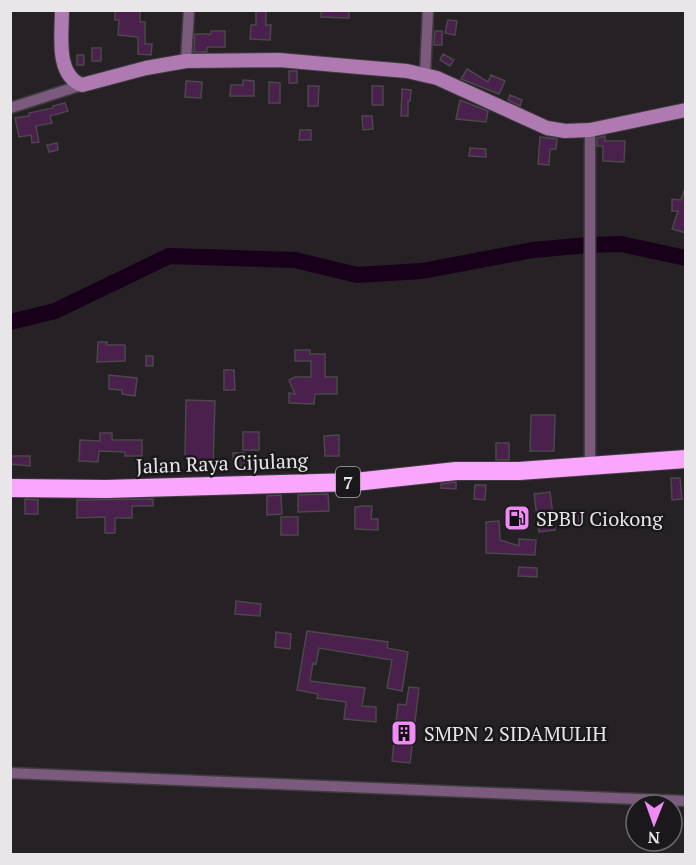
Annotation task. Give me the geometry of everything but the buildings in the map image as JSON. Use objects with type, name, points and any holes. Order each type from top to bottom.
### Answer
[{"type":"highway","name":"Jalan Raya Cijulang","points":[[10,488],[106,489],[344,482],[456,471],[519,471],[686,459]]},
{"type":"street","points":[[62,10],[63,58],[66,73],[73,82],[82,86]]},
{"type":"street","points":[[186,61],[189,10]]},
{"type":"street","points":[[425,75],[428,10]]},
{"type":"street","points":[[10,108],[127,73],[186,61],[279,60],[407,71],[425,75],[437,78],[548,128],[566,131],[590,130],[686,110]]},
{"type":"street","points":[[590,130],[590,465]]},
{"type":"street","points":[[10,773],[686,801]]},
{"type":"waterway","points":[[10,322],[55,311],[169,256],[295,260],[357,275],[422,271],[533,250],[588,245],[621,244],[686,258]]},
{"type":"place","name":"SPBU Ciokong","points":[[517,518]]},
{"type":"place","name":"SMPN 2 SIDAMULIH","points":[[404,733]]}]
